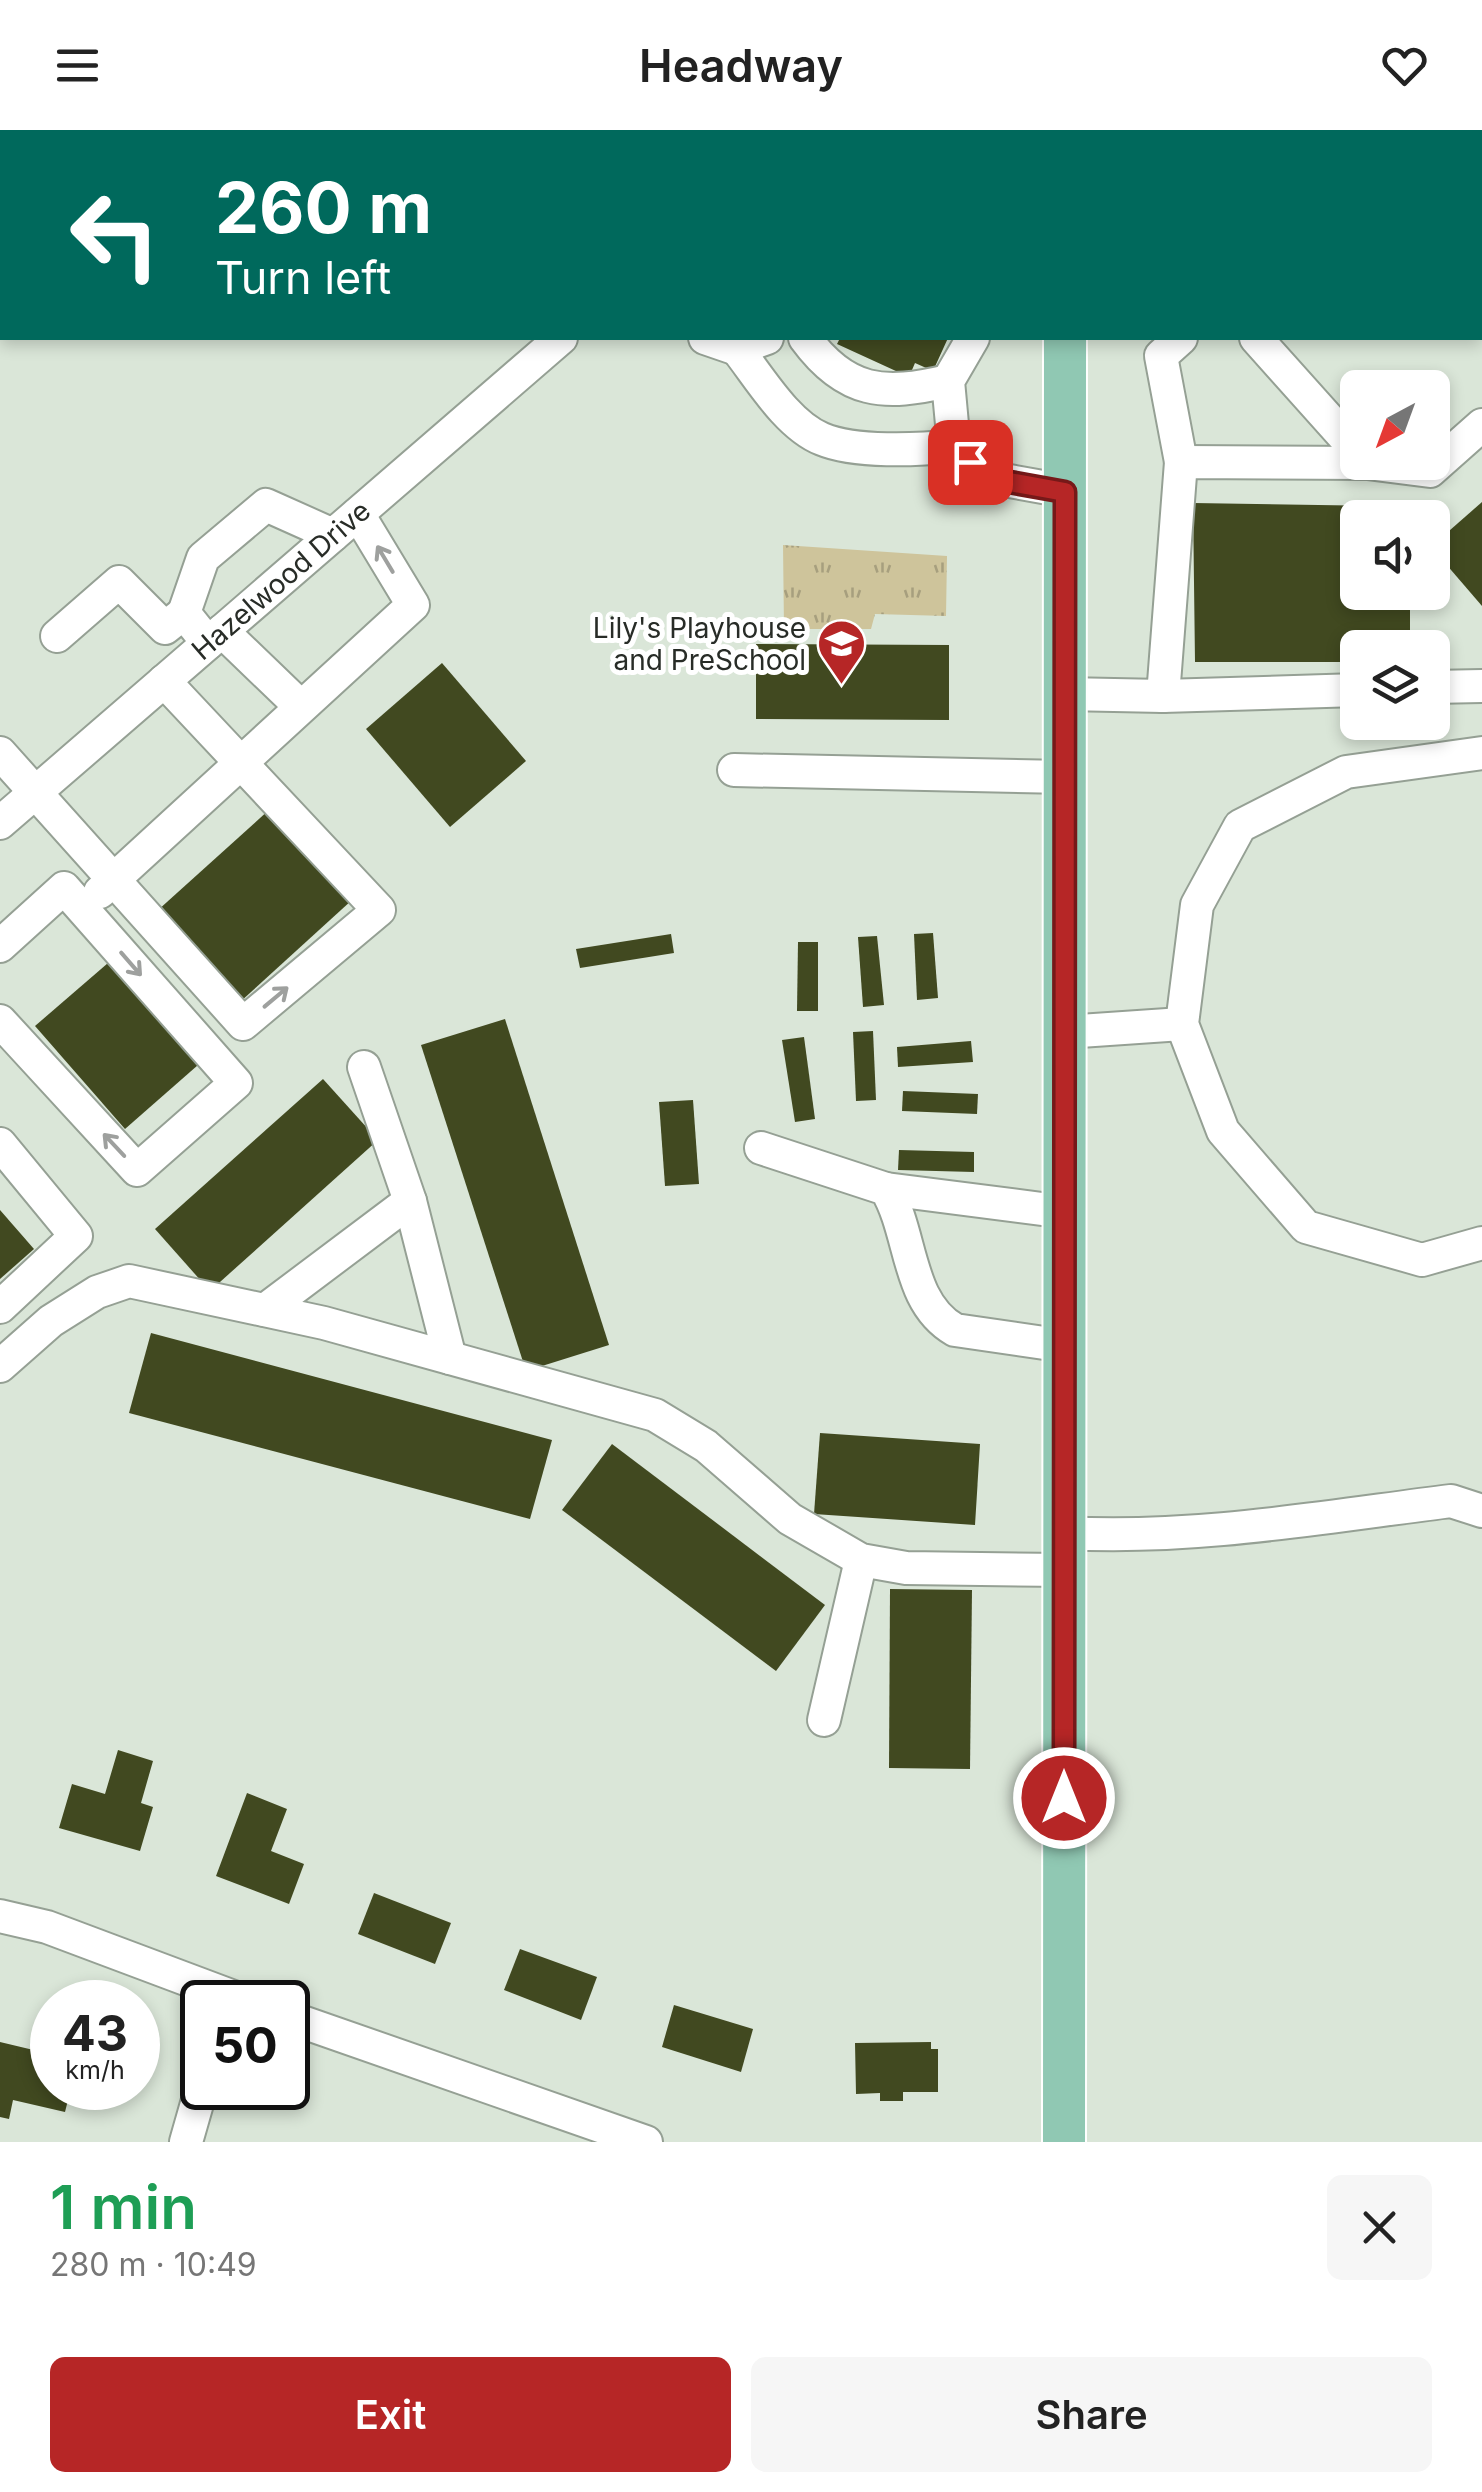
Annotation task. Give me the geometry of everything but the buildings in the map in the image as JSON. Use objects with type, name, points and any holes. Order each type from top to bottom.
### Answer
[{"type":"main road","points":[[1064,2142],[1065,340]]},
{"type":"street","name":"Hazelwood Drive","points":[[0,823],[559,340]]},
{"type":"street","points":[[724,340],[752,343],[786,409],[820,439],[856,447],[954,446]]},
{"type":"street","points":[[806,340],[824,365],[861,386],[902,392],[948,382]]},
{"type":"street","points":[[972,340],[948,382],[954,446],[987,478],[1065,492]]},
{"type":"street","points":[[1163,696],[1181,462],[1161,356],[1178,340]]},
{"type":"street","points":[[1258,340],[1340,432]]},
{"type":"street","points":[[1450,454],[1482,425]]},
{"type":"street","points":[[1181,462],[1340,463]]},
{"type":"street","points":[[56,636],[119,582],[165,628],[184,613],[203,558],[266,505],[345,524],[413,605],[238,760],[81,908]]},
{"type":"street","points":[[184,613],[300,706]]},
{"type":"street","points":[[0,753],[243,1024],[379,910],[164,681]]},
{"type":"street","points":[[1450,687],[1482,686]]},
{"type":"street","points":[[1065,694],[1163,696],[1340,691]]},
{"type":"street","points":[[1482,753],[1346,772],[1240,826],[1196,906],[1182,1024],[1224,1131],[1306,1227],[1422,1260],[1482,1243]]},
{"type":"street","points":[[734,770],[1066,777]]},
{"type":"street","points":[[0,1021],[137,1170],[236,1084],[64,888],[5,931]]},
{"type":"street","points":[[1065,1032],[1182,1024]]},
{"type":"street","points":[[364,1066],[410,1201],[450,1358]]},
{"type":"street","points":[[0,1144],[76,1236],[0,1306]]},
{"type":"street","points":[[761,1148],[886,1189],[1065,1212]]},
{"type":"street","points":[[886,1189],[900,1212],[926,1305],[940,1321],[955,1330],[1065,1346]]},
{"type":"street","points":[[265,1310],[410,1201]]},
{"type":"street","points":[[0,1366],[51,1320],[97,1292],[129,1281],[265,1310],[655,1415],[706,1446],[790,1518],[860,1560],[906,1568],[1065,1551],[1117,1536],[1233,1528],[1451,1502],[1482,1510]]},
{"type":"street","points":[[824,1720],[860,1560]]},
{"type":"street","points":[[0,1916],[47,1927],[183,1980]]},
{"type":"street","points":[[310,2025],[646,2142]]},
{"type":"street","points":[[186,2142],[195,2110]]},
{"type":"green space","points":[[783,545],[947,556],[946,616],[875,614],[871,629],[784,629]]},
{"type":"place","name":"Lily's Playhouse and PreSchool","points":[[841,686]]},
{"type":"route","points":[[970,462],[987,478],[1065,492],[1064,1798]]}]
